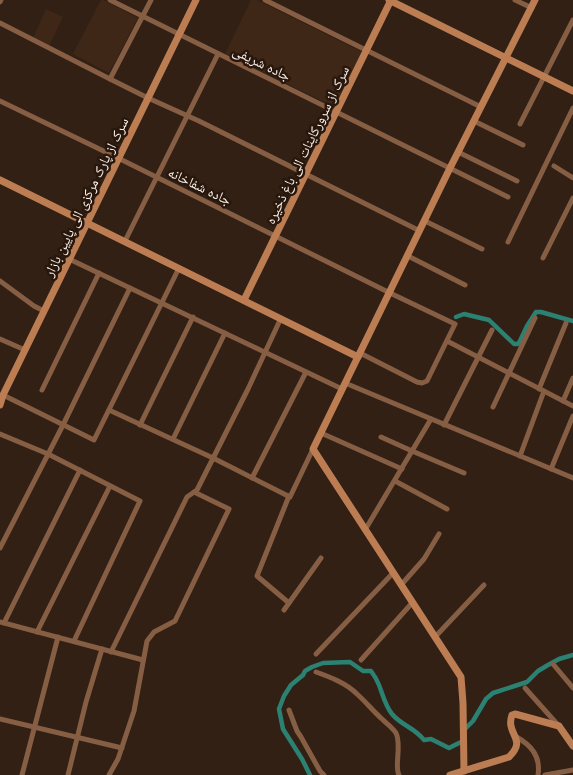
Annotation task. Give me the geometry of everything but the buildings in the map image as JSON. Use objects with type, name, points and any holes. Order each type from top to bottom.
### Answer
[{"type":"street","name":"جاده شریفی","points":[[110,0],[508,197]]},
{"type":"street","points":[[110,79],[151,0]]},
{"type":"street","name":"سرک از پارک مرکزی الی پایین بازار","points":[[0,406],[3,395],[196,0]]},
{"type":"street","points":[[265,0],[481,107]]},
{"type":"street","points":[[390,0],[573,91]]},
{"type":"street","name":"سرک از سرورکاینات الی باغ ذخیره","points":[[244,300],[390,0]]},
{"type":"street","points":[[515,0],[532,8]]},
{"type":"street","points":[[289,603],[257,576],[289,496],[450,168],[535,0]]},
{"type":"street","points":[[520,124],[573,20]]},
{"type":"street","points":[[0,23],[148,98],[420,231]]},
{"type":"street","points":[[125,241],[218,54]]},
{"type":"street","name":"جاده شفاخانه","points":[[0,101],[454,323],[455,325],[447,341]]},
{"type":"street","points":[[508,242],[573,108]]},
{"type":"street","points":[[474,121],[523,144]]},
{"type":"street","points":[[458,152],[517,181]]},
{"type":"street","points":[[554,166],[573,178]]},
{"type":"street","points":[[0,180],[281,318],[417,382],[427,381],[447,341],[573,406]]},
{"type":"street","points":[[543,258],[573,198]]},
{"type":"street","points":[[425,221],[482,249]]},
{"type":"street","points":[[408,256],[465,285]]},
{"type":"street","points":[[69,259],[306,372],[432,419],[573,478]]},
{"type":"street","points":[[3,395],[94,440],[179,268]]},
{"type":"street","points":[[42,390],[99,273]]},
{"type":"street","points":[[0,281],[34,306],[44,311]]},
{"type":"street","points":[[0,548],[130,288]]},
{"type":"street","points":[[140,424],[193,317]]},
{"type":"street","points":[[111,652],[186,497],[197,490],[281,318]]},
{"type":"street","points":[[493,407],[535,318]]},
{"type":"street","points":[[520,456],[566,323]]},
{"type":"street","points":[[444,424],[492,330]]},
{"type":"street","points":[[173,440],[225,333]]},
{"type":"street","points":[[0,338],[25,350]]},
{"type":"street","points":[[252,478],[306,372]]},
{"type":"street","points":[[563,401],[573,378]]},
{"type":"street","points":[[0,383],[8,385]]},
{"type":"street","points":[[109,410],[213,458],[289,496]]},
{"type":"street","points":[[551,469],[573,416]]},
{"type":"street","points":[[365,530],[432,419]]},
{"type":"street","points":[[321,433],[402,469]]},
{"type":"street","points":[[0,434],[48,454],[140,501],[74,642]]},
{"type":"street","points":[[381,437],[464,473]]},
{"type":"street","points":[[313,449],[461,677],[464,771]]},
{"type":"street","points":[[80,470],[2,623],[143,660]]},
{"type":"street","points":[[394,481],[447,509]]},
{"type":"street","points":[[37,632],[110,486]]},
{"type":"street","points":[[109,775],[118,759],[134,711],[147,641],[154,632],[175,621],[229,509],[194,492]]},
{"type":"street","points":[[401,585],[424,559],[439,534]]},
{"type":"street","points":[[284,610],[321,558]]},
{"type":"street","points":[[316,654],[393,573]]},
{"type":"street","points":[[435,637],[484,585]]},
{"type":"street","points":[[361,660],[412,603]]},
{"type":"street","points":[[22,775],[58,637]]},
{"type":"street","points":[[68,775],[102,649]]},
{"type":"street","points":[[553,664],[573,688]]},
{"type":"street","points":[[316,672],[332,678],[357,693],[395,731],[399,746],[396,770],[398,775]]},
{"type":"street","points":[[525,688],[559,726],[573,746]]},
{"type":"street","points":[[289,710],[297,732],[324,775]]},
{"type":"street","points":[[450,775],[509,757],[516,750],[516,740],[510,723],[514,714],[559,726]]},
{"type":"street","points":[[0,719],[122,748]]},
{"type":"street","points":[[514,735],[523,740],[536,754],[538,775]]},
{"type":"street","points":[[545,775],[573,770]]},
{"type":"shaded area","points":[[101,0],[138,18],[109,73],[73,54]]},
{"type":"shaded area","points":[[251,0],[257,0],[362,52],[335,107],[225,54]]},
{"type":"shaded area","points":[[46,9],[63,17],[49,46],[33,38]]},
{"type":"waterway","points":[[456,317],[464,314],[489,320],[514,344],[518,344],[536,312],[573,321]]},
{"type":"waterway","points":[[465,729],[473,721],[486,699],[493,693],[527,682],[538,671],[548,665],[573,655]]},
{"type":"waterway","points":[[310,775],[283,729],[279,709],[291,685],[305,671],[323,663],[350,662],[363,671],[371,671],[392,714],[424,740],[431,739],[449,748],[461,742]]}]
